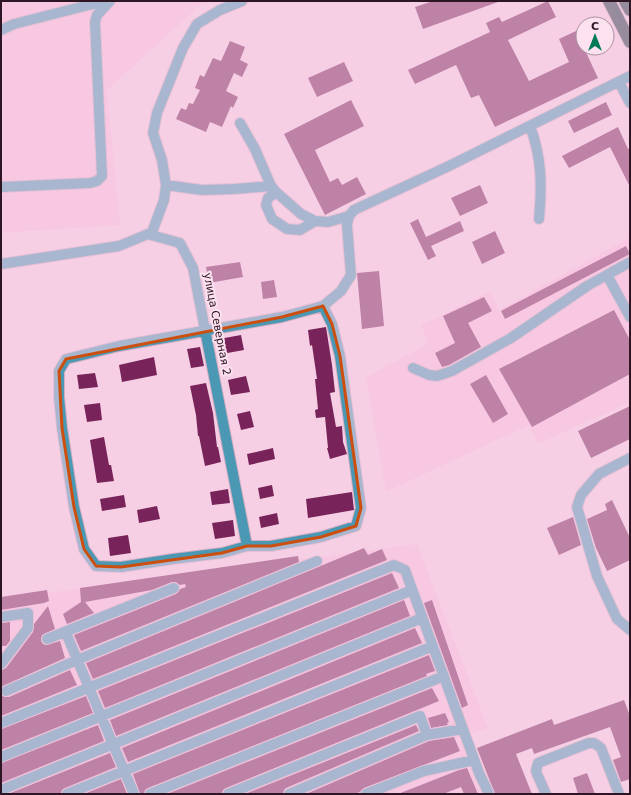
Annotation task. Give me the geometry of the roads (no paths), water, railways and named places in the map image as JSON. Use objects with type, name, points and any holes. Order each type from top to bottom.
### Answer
[{"type":"highway","points":[[609,1],[630,42]]},
{"type":"highway","points":[[626,1],[630,10]]},
{"type":"street","points":[[1,30],[14,24],[105,1]]},
{"type":"street","points":[[2,187],[90,183],[97,181],[102,176],[95,22],[97,15],[110,1]]},
{"type":"street","points":[[1,264],[119,246],[148,234],[151,235],[164,200],[166,184],[162,160],[153,133],[157,113],[183,48],[197,24],[220,10],[242,1]]},
{"type":"street","points":[[240,123],[255,149],[273,189],[301,214],[315,220],[328,222],[348,216],[354,210],[449,166],[630,76]]},
{"type":"street","points":[[619,82],[630,103]]},
{"type":"street","points":[[530,126],[541,172],[539,219]]},
{"type":"street","points":[[166,184],[202,190],[273,189]]},
{"type":"street","points":[[273,189],[266,205],[272,219],[287,229],[293,230],[300,230],[315,220]]},
{"type":"street","points":[[323,306],[332,324],[340,356],[361,508],[356,526],[321,537],[271,546],[248,546],[222,553],[121,567],[96,566],[84,549],[74,507],[62,428],[59,397],[59,371],[66,359],[127,345],[206,332],[282,317],[323,306],[341,291],[351,275],[347,225],[348,216]]},
{"type":"street","name":"улица Северная 2","points":[[151,235],[180,243],[193,268],[248,546]]},
{"type":"street","points":[[413,368],[429,375],[437,376],[452,371],[511,338],[587,286],[630,262]]},
{"type":"street","points":[[607,275],[630,317]]},
{"type":"street","points":[[630,458],[599,474],[581,495],[577,507],[597,576],[617,620],[630,630]]},
{"type":"street","points":[[6,691],[77,660],[317,561]]},
{"type":"street","points":[[1,723],[394,565],[405,570],[474,760],[489,794]]},
{"type":"street","points":[[47,639],[66,633],[174,588]]},
{"type":"street","points":[[1,757],[412,590]]},
{"type":"street","points":[[1,617],[28,613],[28,628],[1,664]]},
{"type":"street","points":[[1,790],[422,618]]},
{"type":"street","points":[[66,633],[134,794]]},
{"type":"street","points":[[67,794],[433,646]]},
{"type":"street","points":[[150,794],[444,676]]},
{"type":"street","points":[[228,794],[420,716],[427,736]]},
{"type":"street","points":[[288,794],[427,736],[463,729]]},
{"type":"street","points":[[546,794],[536,771],[538,763],[589,743],[594,743],[601,748],[619,794]]},
{"type":"street","points":[[366,794],[424,771],[474,760]]}]
